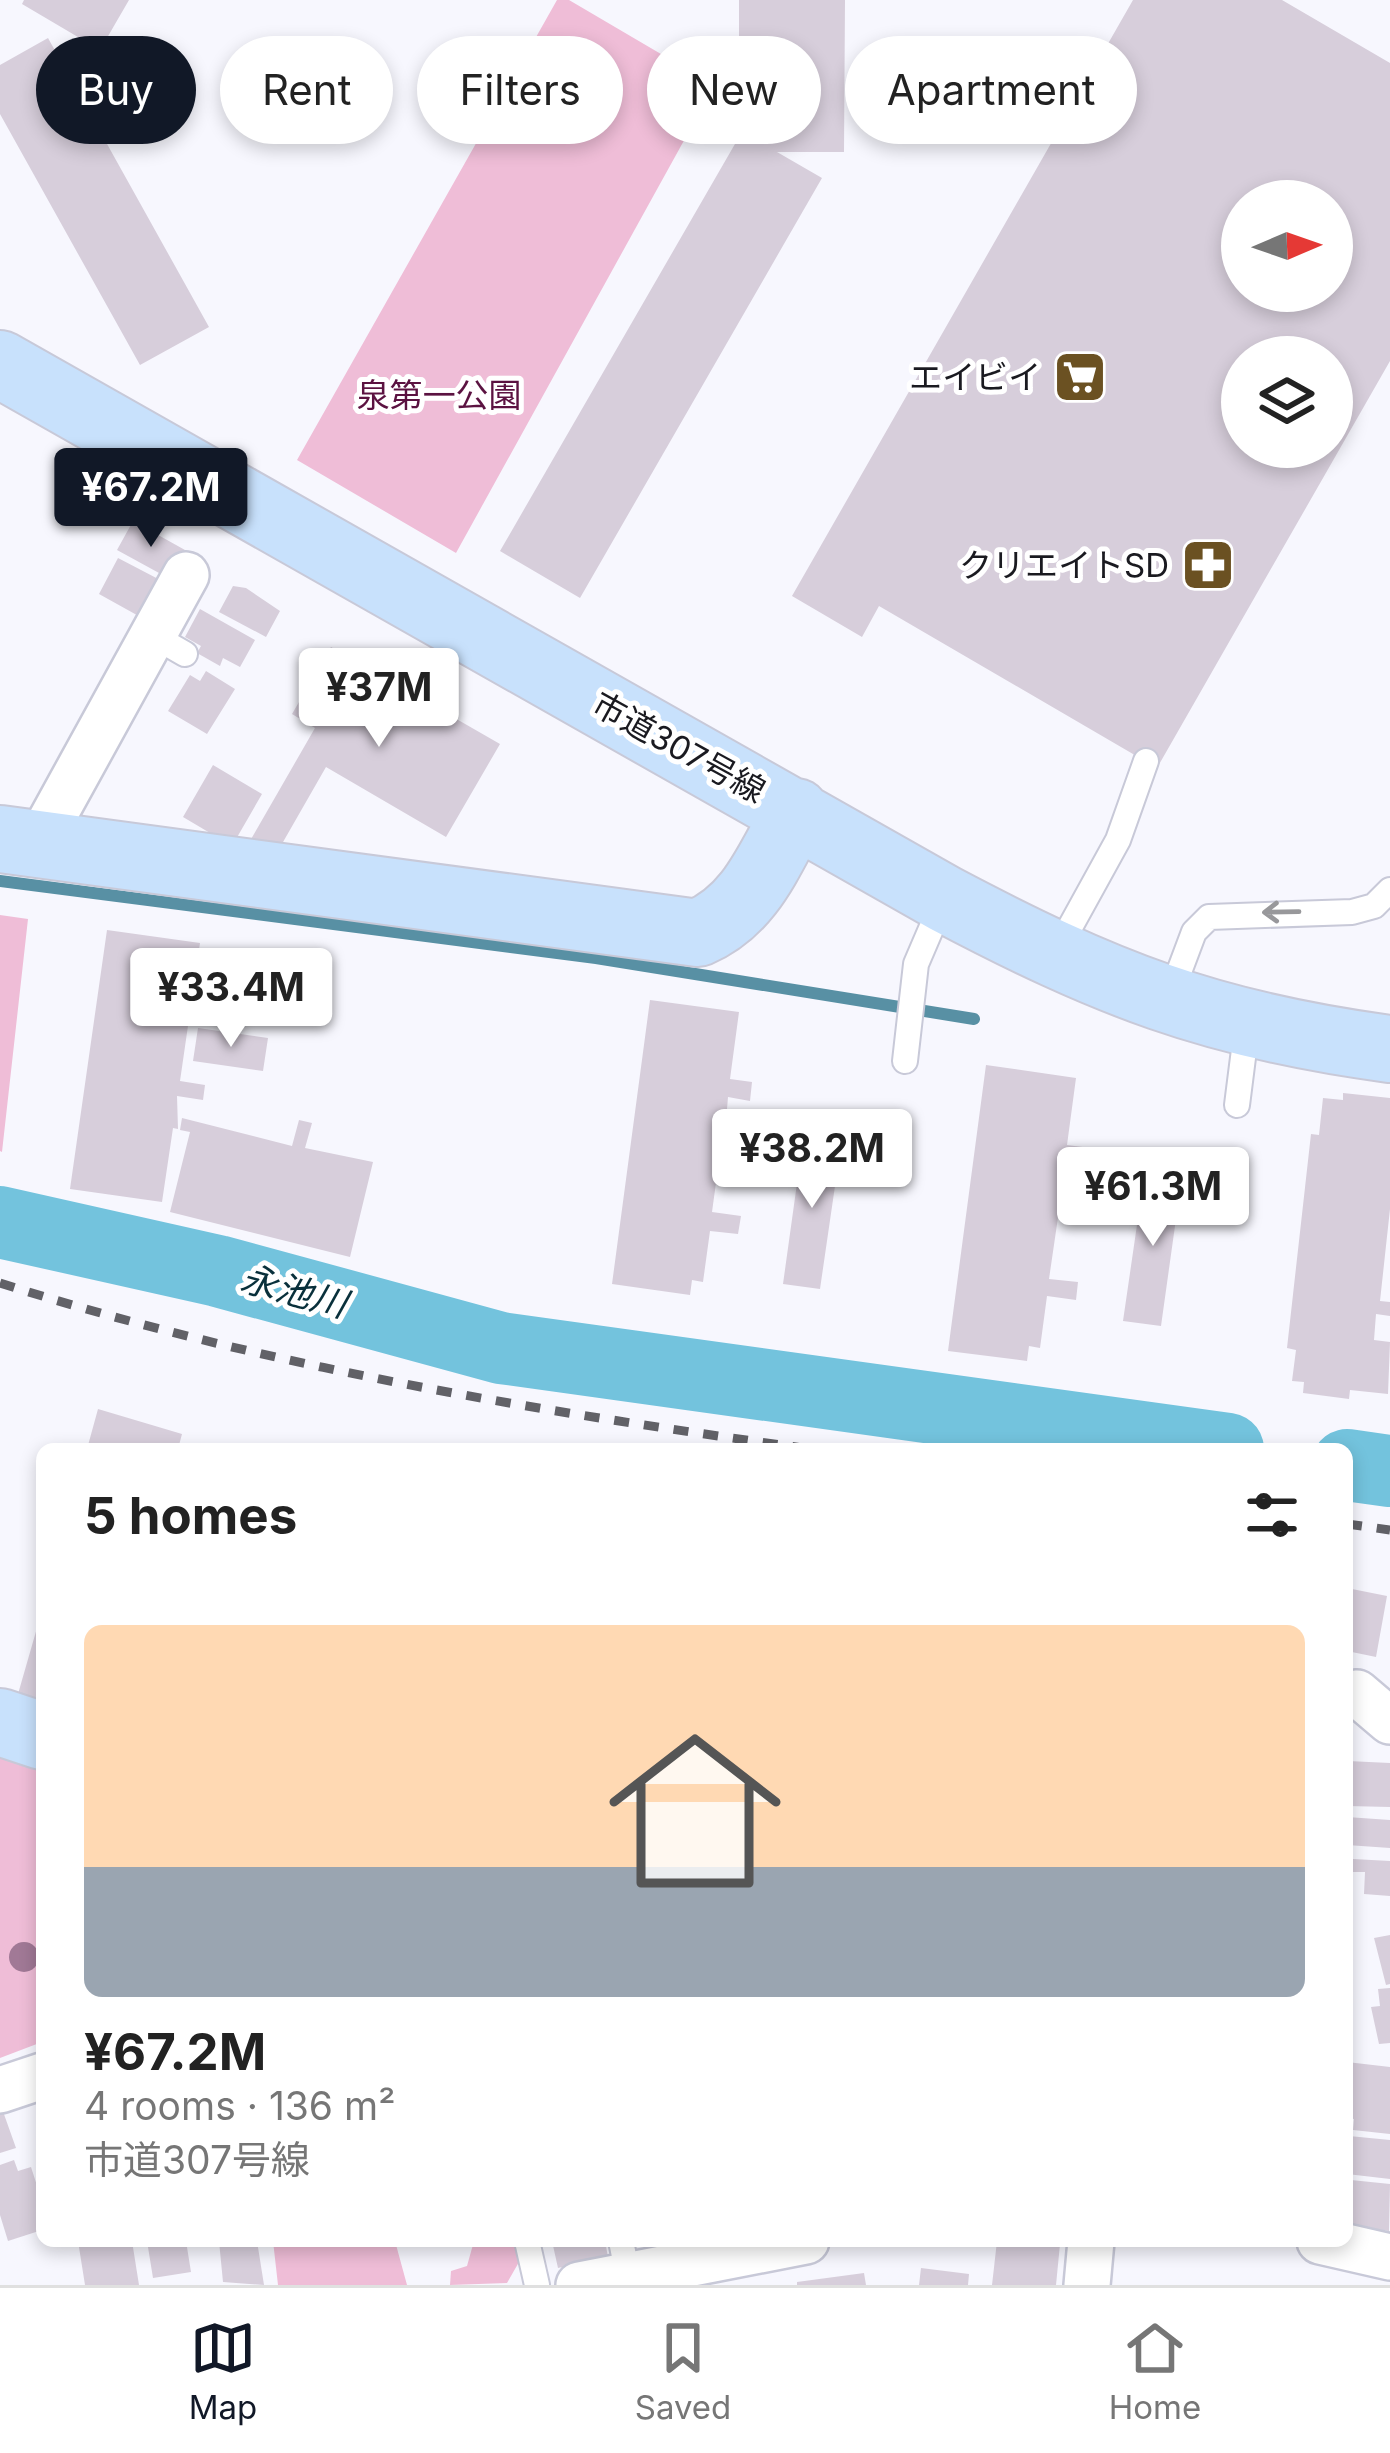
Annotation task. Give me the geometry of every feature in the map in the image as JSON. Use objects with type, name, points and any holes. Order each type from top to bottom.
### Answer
[{"type":"street","name":"市道307号線","points":[[0,364],[1054,957],[1167,1002],[1247,1026],[1390,1049]]},
{"type":"street","points":[[186,575],[169,645],[19,842],[698,933],[726,921],[748,898],[796,812]]},
{"type":"street","points":[[0,1723],[36,1734]]},
{"type":"street","points":[[0,2090],[36,2078]]},
{"type":"street","points":[[580,2285],[624,2258],[677,2276],[784,2247]]},
{"type":"street","points":[[1087,2285],[1090,2247]]},
{"type":"street","points":[[1346,2247],[1390,2257]]},
{"type":"lane","points":[[1087,888],[1118,840],[1146,761]]},
{"type":"lane","points":[[1054,957],[1116,819],[1111,795]]},
{"type":"lane","points":[[1167,1002],[1194,932],[1209,917],[1352,912],[1374,906],[1390,890]]},
{"type":"lane","points":[[906,1048],[916,964],[944,899]]},
{"type":"lane","points":[[1237,1105],[1247,1026]]},
{"type":"lane","points":[[528,2247],[537,2285]]},
{"type":"green space","name":"泉第一公園","points":[[557,0],[569,0],[647,46],[647,144],[682,144],[456,553],[297,460],[476,144],[623,144],[623,36],[537,36]]},
{"type":"green space","points":[[0,915],[28,919],[2,1152],[0,1151]]},
{"type":"green space","points":[[0,1756],[36,1765],[36,2044],[0,2058]]},
{"type":"green space","points":[[274,2247],[397,2247],[407,2285],[278,2285]]},
{"type":"green space","points":[[472,2247],[515,2247],[519,2262],[507,2283],[450,2285],[451,2271],[467,2266]]},
{"type":"building","points":[[24,0],[129,0],[108,36],[76,36],[22,4]]},
{"type":"building","points":[[739,0],[845,0],[844,152],[777,152],[822,178],[580,598],[500,551],[735,144],[821,144],[821,36],[739,36]]},
{"type":"building","name":"エイビイ","points":[[1133,0],[1282,0],[1390,63],[1390,361],[1353,426],[1353,336],[1221,336],[1221,468],[1329,468],[1157,768],[879,606],[862,637],[792,596],[1051,144],[1137,144],[1137,36],[1112,36]]},
{"type":"building","points":[[36,45],[36,144],[107,144],[209,327],[140,365],[0,114],[0,65]]},
{"type":"building","points":[[133,521],[185,550],[170,579],[117,550]]},
{"type":"building","points":[[118,558],[164,582],[144,619],[99,594]]},
{"type":"building","points":[[233,586],[246,588],[280,611],[266,637],[219,612]]},
{"type":"building","points":[[200,609],[255,640],[240,667],[223,658],[220,666],[197,653],[201,646],[185,637]]},
{"type":"building","points":[[331,647],[500,744],[446,837],[326,767],[275,856],[250,841],[315,728],[292,714]]},
{"type":"building","points":[[206,671],[235,689],[207,734],[168,711],[190,675],[200,681]]},
{"type":"building","points":[[213,765],[262,794],[232,846],[183,817]]},
{"type":"building","points":[[107,930],[200,943],[180,1081],[205,1085],[203,1100],[177,1096],[178,1129],[173,1128],[162,1202],[70,1189]]},
{"type":"building","points":[[650,1000],[739,1012],[730,1079],[752,1082],[750,1101],[728,1097],[727,1109],[750,1112],[748,1127],[724,1124],[712,1212],[741,1216],[738,1234],[710,1231],[703,1282],[692,1280],[690,1295],[612,1284]]},
{"type":"building","points":[[198,1028],[268,1038],[263,1071],[193,1061]]},
{"type":"building","points":[[986,1065],[1076,1078],[1067,1145],[1090,1148],[1087,1166],[1065,1163],[1063,1175],[1087,1178],[1085,1194],[1062,1190],[1049,1279],[1078,1282],[1076,1300],[1047,1296],[1040,1348],[1029,1346],[1027,1361],[948,1351]]},
{"type":"building","points":[[1343,1093],[1390,1098],[1390,1209],[1380,1301],[1390,1302],[1390,1316],[1376,1314],[1374,1340],[1390,1342],[1388,1394],[1350,1390],[1349,1399],[1303,1393],[1304,1382],[1292,1381],[1296,1350],[1287,1348],[1311,1134],[1319,1135],[1323,1098],[1343,1100]]},
{"type":"building","points":[[182,1118],[292,1146],[299,1120],[312,1123],[305,1148],[373,1162],[350,1257],[170,1212],[190,1132],[180,1130]]},
{"type":"building","points":[[804,1133],[842,1138],[820,1289],[783,1284]]},
{"type":"building","points":[[1145,1170],[1182,1176],[1161,1326],[1123,1321]]},
{"type":"building","points":[[98,1409],[182,1434],[180,1443],[89,1443]]},
{"type":"building","points":[[1353,1589],[1387,1596],[1376,1657],[1353,1652]]},
{"type":"building","points":[[36,1631],[36,1698],[18,1694]]},
{"type":"building","points":[[1353,1761],[1390,1763],[1390,1807],[1353,1806]]},
{"type":"building","points":[[1353,1817],[1390,1820],[1390,1848],[1353,1845]]},
{"type":"building","points":[[1353,1859],[1390,1861],[1390,1896],[1364,1894],[1365,1872],[1353,1872]]},
{"type":"building","points":[[1390,1935],[1390,1984],[1386,1985],[1374,1938]]},
{"type":"building","points":[[1390,1988],[1390,2043],[1379,2044],[1371,2007],[1380,2006],[1378,1989]]},
{"type":"building","points":[[1353,2063],[1390,2067],[1390,2134],[1353,2130]]},
{"type":"building","points":[[0,2103],[16,2148],[0,2153]]},
{"type":"building","points":[[1353,2136],[1390,2140],[1390,2179],[1353,2175]]},
{"type":"building","points":[[14,2160],[18,2171],[31,2167],[36,2182],[36,2232],[8,2241],[0,2215],[0,2165]]},
{"type":"building","points":[[1353,2180],[1390,2184],[1389,2231],[1353,2227]]},
{"type":"building","points":[[79,2247],[133,2247],[139,2285],[85,2285]]},
{"type":"building","points":[[148,2247],[187,2247],[191,2272],[153,2278]]},
{"type":"building","points":[[220,2247],[258,2247],[264,2285],[223,2282]]},
{"type":"building","points":[[553,2247],[606,2247],[608,2257],[558,2268]]},
{"type":"building","points":[[996,2247],[1060,2247],[1056,2285],[992,2285]]},
{"type":"building","points":[[921,2268],[969,2274],[968,2285],[919,2285]]},
{"type":"building","points":[[864,2273],[866,2285],[797,2285],[797,2282]]},
{"type":"waterway","points":[[0,881],[596,958],[974,1019]]},
{"type":"waterway","name":"永池川","points":[[0,1222],[218,1271],[501,1348],[1185,1443]]},
{"type":"waterway","points":[[1353,1466],[1390,1471]]},
{"type":"railway","points":[[0,1283],[99,1313],[300,1362],[503,1402],[769,1443]]},
{"type":"railway","points":[[1353,1525],[1390,1530]]},
{"type":"place","name":"エイビイ","points":[[1080,377]]},
{"type":"place","name":"クリエイトSD","points":[[1208,565]]}]
